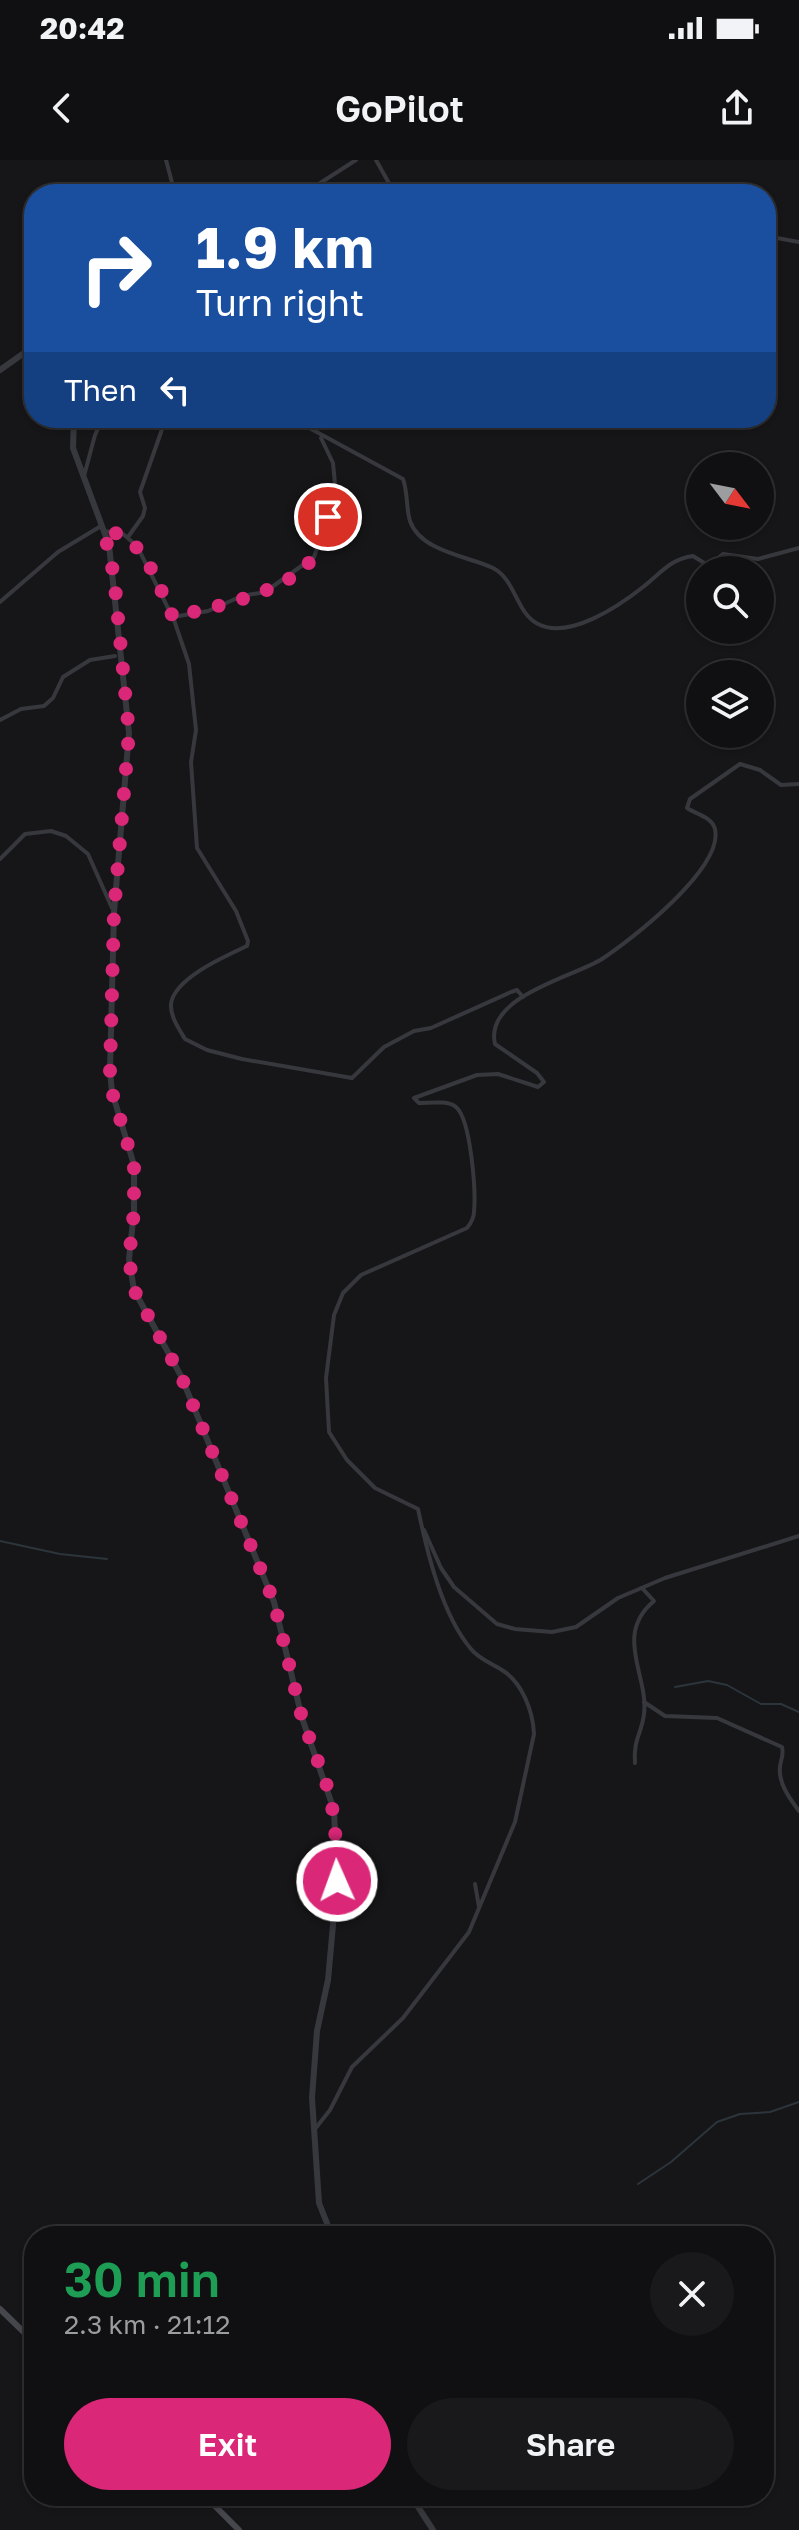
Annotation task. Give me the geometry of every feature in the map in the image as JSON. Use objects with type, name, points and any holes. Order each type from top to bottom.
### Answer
[{"type":"main road","points":[[0,2309],[24,2332]]},
{"type":"main road","points":[[215,2506],[239,2530]]},
{"type":"street","points":[[166,160],[172,184]]},
{"type":"street","points":[[319,184],[356,160]]},
{"type":"street","points":[[376,160],[389,184]]},
{"type":"street","points":[[776,238],[799,242]]},
{"type":"street","points":[[0,370],[24,353]]},
{"type":"street","points":[[74,428],[73,448],[104,528],[114,576],[129,733],[114,912],[110,1071],[112,1092],[134,1165],[129,1271],[143,1308],[181,1376],[274,1602],[302,1718],[334,1810],[337,1881],[328,1980],[317,2031],[312,2098],[319,2203],[328,2226]]},
{"type":"street","points":[[84,476],[98,428]]},
{"type":"street","points":[[128,538],[143,516],[145,508],[140,492],[162,428]]},
{"type":"street","points":[[309,428],[403,479],[410,520],[415,529],[455,556],[494,569],[504,576],[533,621],[547,628],[591,620],[639,590],[677,559],[693,556],[709,566],[723,554],[758,559],[799,548]]},
{"type":"street","points":[[173,617],[208,611],[242,596],[265,592],[314,557],[336,494],[333,463],[321,435]]},
{"type":"street","points":[[0,602],[58,552],[104,528],[128,538],[142,552],[173,617],[189,664],[196,730],[191,762],[198,852],[236,911],[248,941],[247,946],[190,978],[174,995],[171,1006],[185,1039],[207,1050],[242,1059],[352,1078],[384,1047],[414,1031],[431,1028],[517,990],[523,997]]},
{"type":"street","points":[[0,720],[21,709],[44,706],[53,698],[63,677],[90,660],[115,656]]},
{"type":"street","points":[[314,2132],[330,2110],[352,2067],[411,2008],[469,1932],[515,1822],[534,1734],[533,1723],[513,1678],[471,1649],[459,1630],[445,1601],[423,1538],[418,1509],[375,1488],[347,1460],[329,1432],[326,1378],[334,1315],[343,1293],[361,1275],[467,1228],[472,1221],[474,1201],[469,1134],[459,1111],[451,1104],[419,1103],[414,1098],[477,1075],[498,1074],[538,1087],[542,1085],[542,1077],[501,1050],[493,1037],[507,1010],[523,997],[599,961],[649,922],[694,879],[709,857],[715,829],[708,818],[687,808],[690,799],[740,764],[760,770],[781,785],[799,784]]},
{"type":"street","points":[[0,859],[25,834],[51,831],[66,836],[88,854],[101,877],[114,912]]},
{"type":"street","points":[[421,1523],[441,1568],[454,1587],[505,1628],[565,1631],[576,1627],[618,1598],[642,1588],[735,1554],[799,1536]]},
{"type":"street","points":[[635,1763],[635,1741],[645,1712],[645,1693],[633,1650],[641,1616],[654,1601],[642,1588]]},
{"type":"street","points":[[644,1702],[665,1716],[717,1718],[782,1747],[784,1751],[779,1771],[784,1789],[799,1811]]},
{"type":"street","points":[[475,1884],[480,1910]]},
{"type":"street","points":[[417,2506],[433,2530]]},
{"type":"waterway","points":[[0,1541],[60,1554],[107,1559]]},
{"type":"waterway","points":[[675,1687],[708,1681],[727,1685],[761,1704],[781,1704],[799,1712]]},
{"type":"waterway","points":[[638,2184],[671,2162],[717,2122],[740,2114],[770,2112],[799,2102]]},
{"type":"route","points":[[328,517],[314,557],[274,589],[242,596],[208,611],[173,617],[142,552],[123,534],[104,531],[114,576],[129,733],[114,912],[110,1071],[112,1092],[134,1165],[129,1271],[134,1290],[181,1376],[274,1602],[302,1718],[334,1810],[337,1881]]}]
